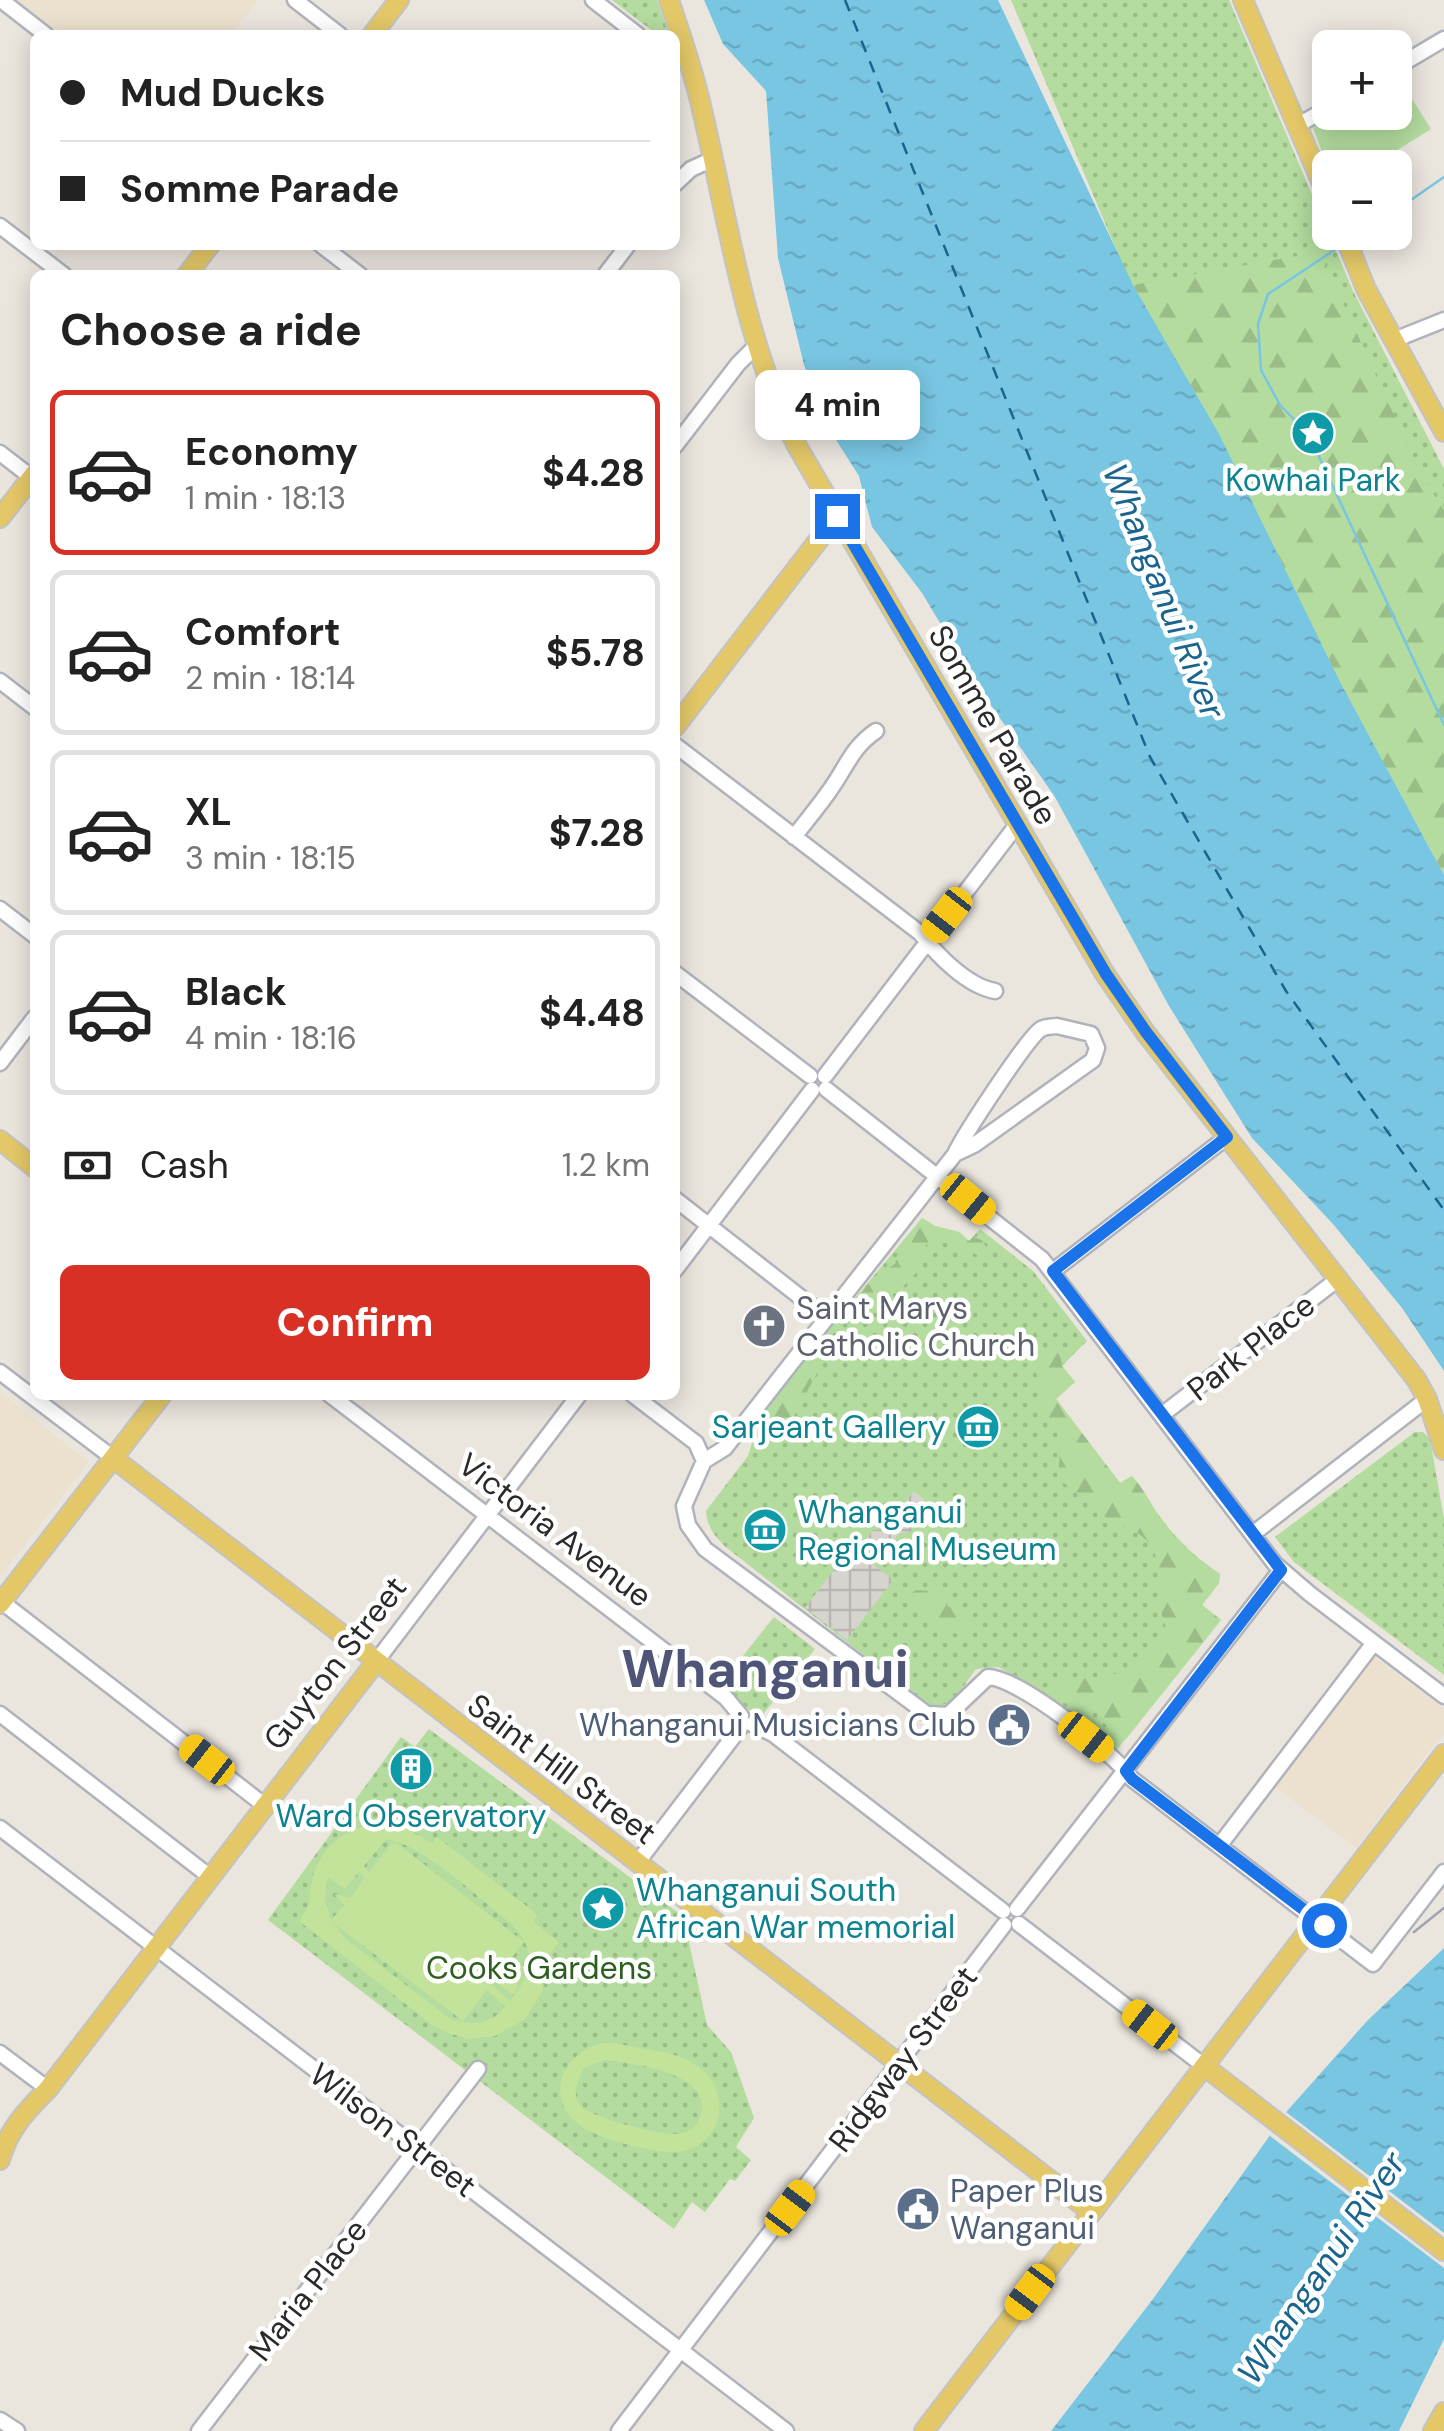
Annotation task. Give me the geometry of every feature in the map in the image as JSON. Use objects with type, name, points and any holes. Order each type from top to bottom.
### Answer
[{"type":"main road","points":[[376,30],[398,0]]},
{"type":"main road","name":"Somme Parade","points":[[669,0],[675,30]]},
{"type":"main road","points":[[1243,0],[1312,159]]},
{"type":"main road","name":"Somme Parade","points":[[680,52],[713,159],[755,347],[782,416],[1016,826],[1131,1012],[1416,1379],[1444,1450]]},
{"type":"main road","points":[[191,270],[206,250]]},
{"type":"main road","points":[[1349,250],[1366,289],[1444,432]]},
{"type":"main road","points":[[0,518],[30,481]]},
{"type":"main road","points":[[680,720],[837,516]]},
{"type":"main road","points":[[0,1140],[30,1164]]},
{"type":"main road","points":[[1,1603],[158,1400]]},
{"type":"main road","name":"Saint Hill Street","points":[[113,1458],[1090,2211]]},
{"type":"main road","name":"Guyton Street","points":[[0,2160],[3,2140],[48,2090],[154,1947],[376,1663]]},
{"type":"main road","points":[[924,2431],[1444,1754]]},
{"type":"main road","points":[[1204,2066],[1444,2251]]},
{"type":"main road","points":[[1434,2431],[1444,2412]]},
{"type":"street","points":[[1,0],[40,30]]},
{"type":"street","points":[[295,0],[334,30]]},
{"type":"street","points":[[592,0],[631,30]]},
{"type":"street","points":[[1412,58],[1444,39]]},
{"type":"street","points":[[1298,125],[1312,117]]},
{"type":"street","points":[[680,179],[690,168],[713,159]]},
{"type":"street","points":[[0,226],[30,249]]},
{"type":"street","points":[[31,250],[57,270]]},
{"type":"street","points":[[328,250],[354,270]]},
{"type":"street","points":[[1394,340],[1444,320]]},
{"type":"street","points":[[680,439],[755,347]]},
{"type":"street","points":[[0,453],[30,473]]},
{"type":"street","points":[[0,681],[30,704]]},
{"type":"street","points":[[794,837],[830,790],[849,756],[876,731]]},
{"type":"street","points":[[680,748],[980,987],[995,991]]},
{"type":"street","points":[[680,1263],[1016,826]]},
{"type":"street","points":[[0,909],[30,932]]},
{"type":"street","points":[[680,977],[1027,1246],[1053,1271],[1281,1570],[1444,1696]]},
{"type":"street","points":[[0,1063],[30,1024]]},
{"type":"street","points":[[955,1154],[1084,1069],[1096,1055],[1097,1043],[1088,1032],[1046,1027],[1037,1033],[963,1136],[955,1154],[724,1448],[704,1461],[685,1502],[692,1534],[705,1549],[759,1591],[791,1610],[918,1709],[936,1717],[948,1715],[988,1677],[1005,1680],[1025,1691],[1132,1779],[1373,1964],[1444,1872]]},
{"type":"street","points":[[1053,1271],[1227,1137]]},
{"type":"street","points":[[680,1204],[826,1318]]},
{"type":"street","name":"Park Place","points":[[1163,1414],[1338,1279]]},
{"type":"street","name":"Saint Hill Street","points":[[0,1372],[30,1395]]},
{"type":"street","points":[[1254,1533],[1427,1399]]},
{"type":"street","name":"Saint Hill Street","points":[[37,1400],[113,1458]]},
{"type":"street","name":"Victoria Avenue","points":[[337,1400],[726,1698],[744,1722],[773,1734],[1204,2066]]},
{"type":"street","name":"Guyton Street","points":[[376,1663],[575,1400]]},
{"type":"street","points":[[639,1400],[696,1443],[704,1461]]},
{"type":"street","name":"Ridgway Street","points":[[619,2431],[1281,1570]]},
{"type":"street","points":[[1,1603],[264,1804]]},
{"type":"street","points":[[1218,1846],[1373,1644]]},
{"type":"street","points":[[0,1714],[210,1876]]},
{"type":"street","points":[[637,1863],[744,1722]]},
{"type":"street","name":"Wilson Street","points":[[0,1828],[786,2431]]},
{"type":"street","points":[[0,2053],[48,2090]]},
{"type":"street","name":"Maria Place","points":[[199,2431],[478,2069]]},
{"type":"street","points":[[0,2420],[18,2431]]},
{"type":"shaded area","points":[[14,0],[258,0],[235,30],[54,30]]},
{"type":"shaded area","points":[[0,1392],[89,1462],[0,1576]]},
{"type":"shaded area","points":[[914,1491],[925,1500],[910,1519],[911,1532],[895,1538],[897,1549],[886,1565],[860,1545],[861,1541],[873,1530],[884,1529],[888,1524],[884,1517],[887,1511],[899,1510]]},
{"type":"shaded area","points":[[851,1547],[893,1580],[847,1640],[805,1608]]},
{"type":"shaded area","points":[[1369,1653],[1444,1709],[1444,1732],[1356,1848],[1270,1783]]},
{"type":"green space","points":[[612,0],[657,0],[667,29],[651,30]]},
{"type":"green space","name":"Kowhai Park","points":[[1011,0],[1229,0],[1312,195],[1312,250],[1336,250],[1444,469],[1444,861],[1383,775],[1148,325]]},
{"type":"green space","points":[[1412,99],[1431,129],[1397,150],[1321,150],[1314,130],[1412,130]]},
{"type":"green space","points":[[1320,252],[1422,477],[1444,510],[1444,875],[1339,680],[1219,434],[1133,285]]},
{"type":"green space","points":[[922,1218],[959,1232],[969,1241],[980,1229],[1033,1271],[1087,1341],[1062,1366],[1075,1382],[1056,1399],[1120,1483],[1132,1476],[1173,1533],[1220,1574],[1219,1583],[1202,1605],[1221,1620],[1115,1752],[1049,1699],[999,1667],[976,1669],[950,1701],[927,1705],[727,1548],[708,1522],[706,1511],[748,1456],[760,1416],[773,1397]]},
{"type":"green space","points":[[922,1218],[959,1232],[969,1241],[973,1237],[982,1240],[987,1249],[978,1255],[935,1237],[926,1245],[925,1261],[897,1293],[881,1295],[869,1308],[860,1303],[858,1297],[874,1277],[895,1264],[902,1243]]},
{"type":"green space","points":[[1052,1346],[1060,1348],[1062,1366],[1075,1382],[1056,1399],[1120,1483],[1132,1476],[1173,1534],[1220,1574],[1219,1583],[1202,1605],[1221,1620],[1126,1739],[1116,1741],[1097,1712],[1049,1699],[1050,1688],[1069,1680],[1115,1674],[1145,1658],[1166,1627],[1157,1593],[1161,1575],[1153,1551],[1142,1536],[1101,1514],[1058,1480],[1060,1450],[1056,1424],[1035,1405],[1040,1385],[1033,1354]]},
{"type":"green space","points":[[807,1358],[819,1369],[793,1418],[775,1433],[760,1416]]},
{"type":"green space","points":[[1415,1432],[1423,1432],[1430,1439],[1444,1519],[1444,1675],[1294,1562],[1275,1537]]},
{"type":"green space","points":[[941,1585],[947,1606],[962,1613],[971,1627],[960,1636],[933,1620],[911,1593],[931,1591]]},
{"type":"green space","points":[[774,1617],[815,1649],[760,1718],[719,1686]]},
{"type":"green space","name":"Cooks Gardens","points":[[429,1729],[696,1926],[688,1938],[707,2025],[731,2052],[754,2118],[736,2147],[751,2160],[735,2181],[730,2179],[705,2212],[692,2202],[674,2229],[268,1920],[401,1737],[415,1747]]},
{"type":"green space","points":[[373,1825],[405,1828],[432,1843],[437,1837],[538,1915],[533,1922],[559,1942],[546,1959],[543,1990],[525,2019],[495,2036],[469,2039],[448,2033],[431,2024],[299,1921],[323,1854],[350,1832]],"holes":[[[386,1839],[394,1841],[369,1872],[364,1866]],[[394,1841],[452,1875],[520,1934],[525,1942],[528,1951],[529,1968],[515,1994],[523,1965],[499,1985],[514,1995],[510,2001],[491,1984],[524,1942]],[[359,1872],[365,1878],[350,1898],[334,1894],[344,1905],[331,1920],[325,1898],[328,1877],[345,1889]],[[332,1922],[463,2021],[487,1990],[505,2007],[493,2018],[479,2023],[465,2022],[449,2018],[346,1939]]]},
{"type":"green space","points":[[614,2043],[667,2053],[696,2065],[716,2089],[718,2118],[713,2130],[690,2149],[673,2152],[627,2144],[584,2128],[571,2117],[560,2093],[567,2068],[587,2049]],"holes":[[[605,2060],[655,2069],[688,2083],[699,2093],[702,2107],[697,2124],[680,2134],[668,2134],[586,2110],[577,2100],[578,2081],[584,2068]]]},
{"type":"water","name":"Whanganui River","points":[[704,0],[998,0],[1133,285],[1219,434],[1339,680],[1444,875],[1444,1371],[1402,1308],[1333,1224],[1252,1138],[1169,1006],[1055,797],[981,691],[922,593],[872,527],[859,476],[824,421],[804,365],[778,258],[766,91],[723,44]]},
{"type":"water","name":"Whanganui River","points":[[1444,1948],[1444,2339],[1399,2431],[1051,2431],[1153,2299],[1288,2110],[1367,2021]]},
{"type":"pier","points":[[1282,2109],[1444,2233],[1444,2268],[1266,2133]]},
{"type":"waterway","points":[[1412,199],[1444,177]]},
{"type":"waterway","points":[[1334,250],[1268,294],[1258,324],[1261,370],[1280,405],[1309,435],[1444,725]]},
{"type":"ferry route","points":[[845,0],[1150,757],[1286,991],[1444,1210]]},
{"type":"tram line","points":[[1414,1932],[1444,1908]]},
{"type":"place","name":"Kowhai Park","points":[[1313,433]]},
{"type":"place","name":"Saint Marys Catholic Church","points":[[764,1326]]},
{"type":"place","name":"Sarjeant Gallery","points":[[978,1427]]},
{"type":"place","name":"Whanganui Regional Museum","points":[[765,1530]]},
{"type":"place","name":"Whanganui Musicians Club","points":[[1009,1725]]},
{"type":"place","name":"Ward Observatory","points":[[411,1769]]},
{"type":"place","name":"Whanganui South African War memorial","points":[[603,1908]]},
{"type":"place","name":"Paper Plus Wanganui","points":[[918,2209]]},
{"type":"district","name":"Whanganui","points":[[765,1669]]},
{"type":"route","points":[[837,516],[1106,974],[1227,1137],[1053,1271],[1281,1570],[1126,1771],[1324,1925]]}]
